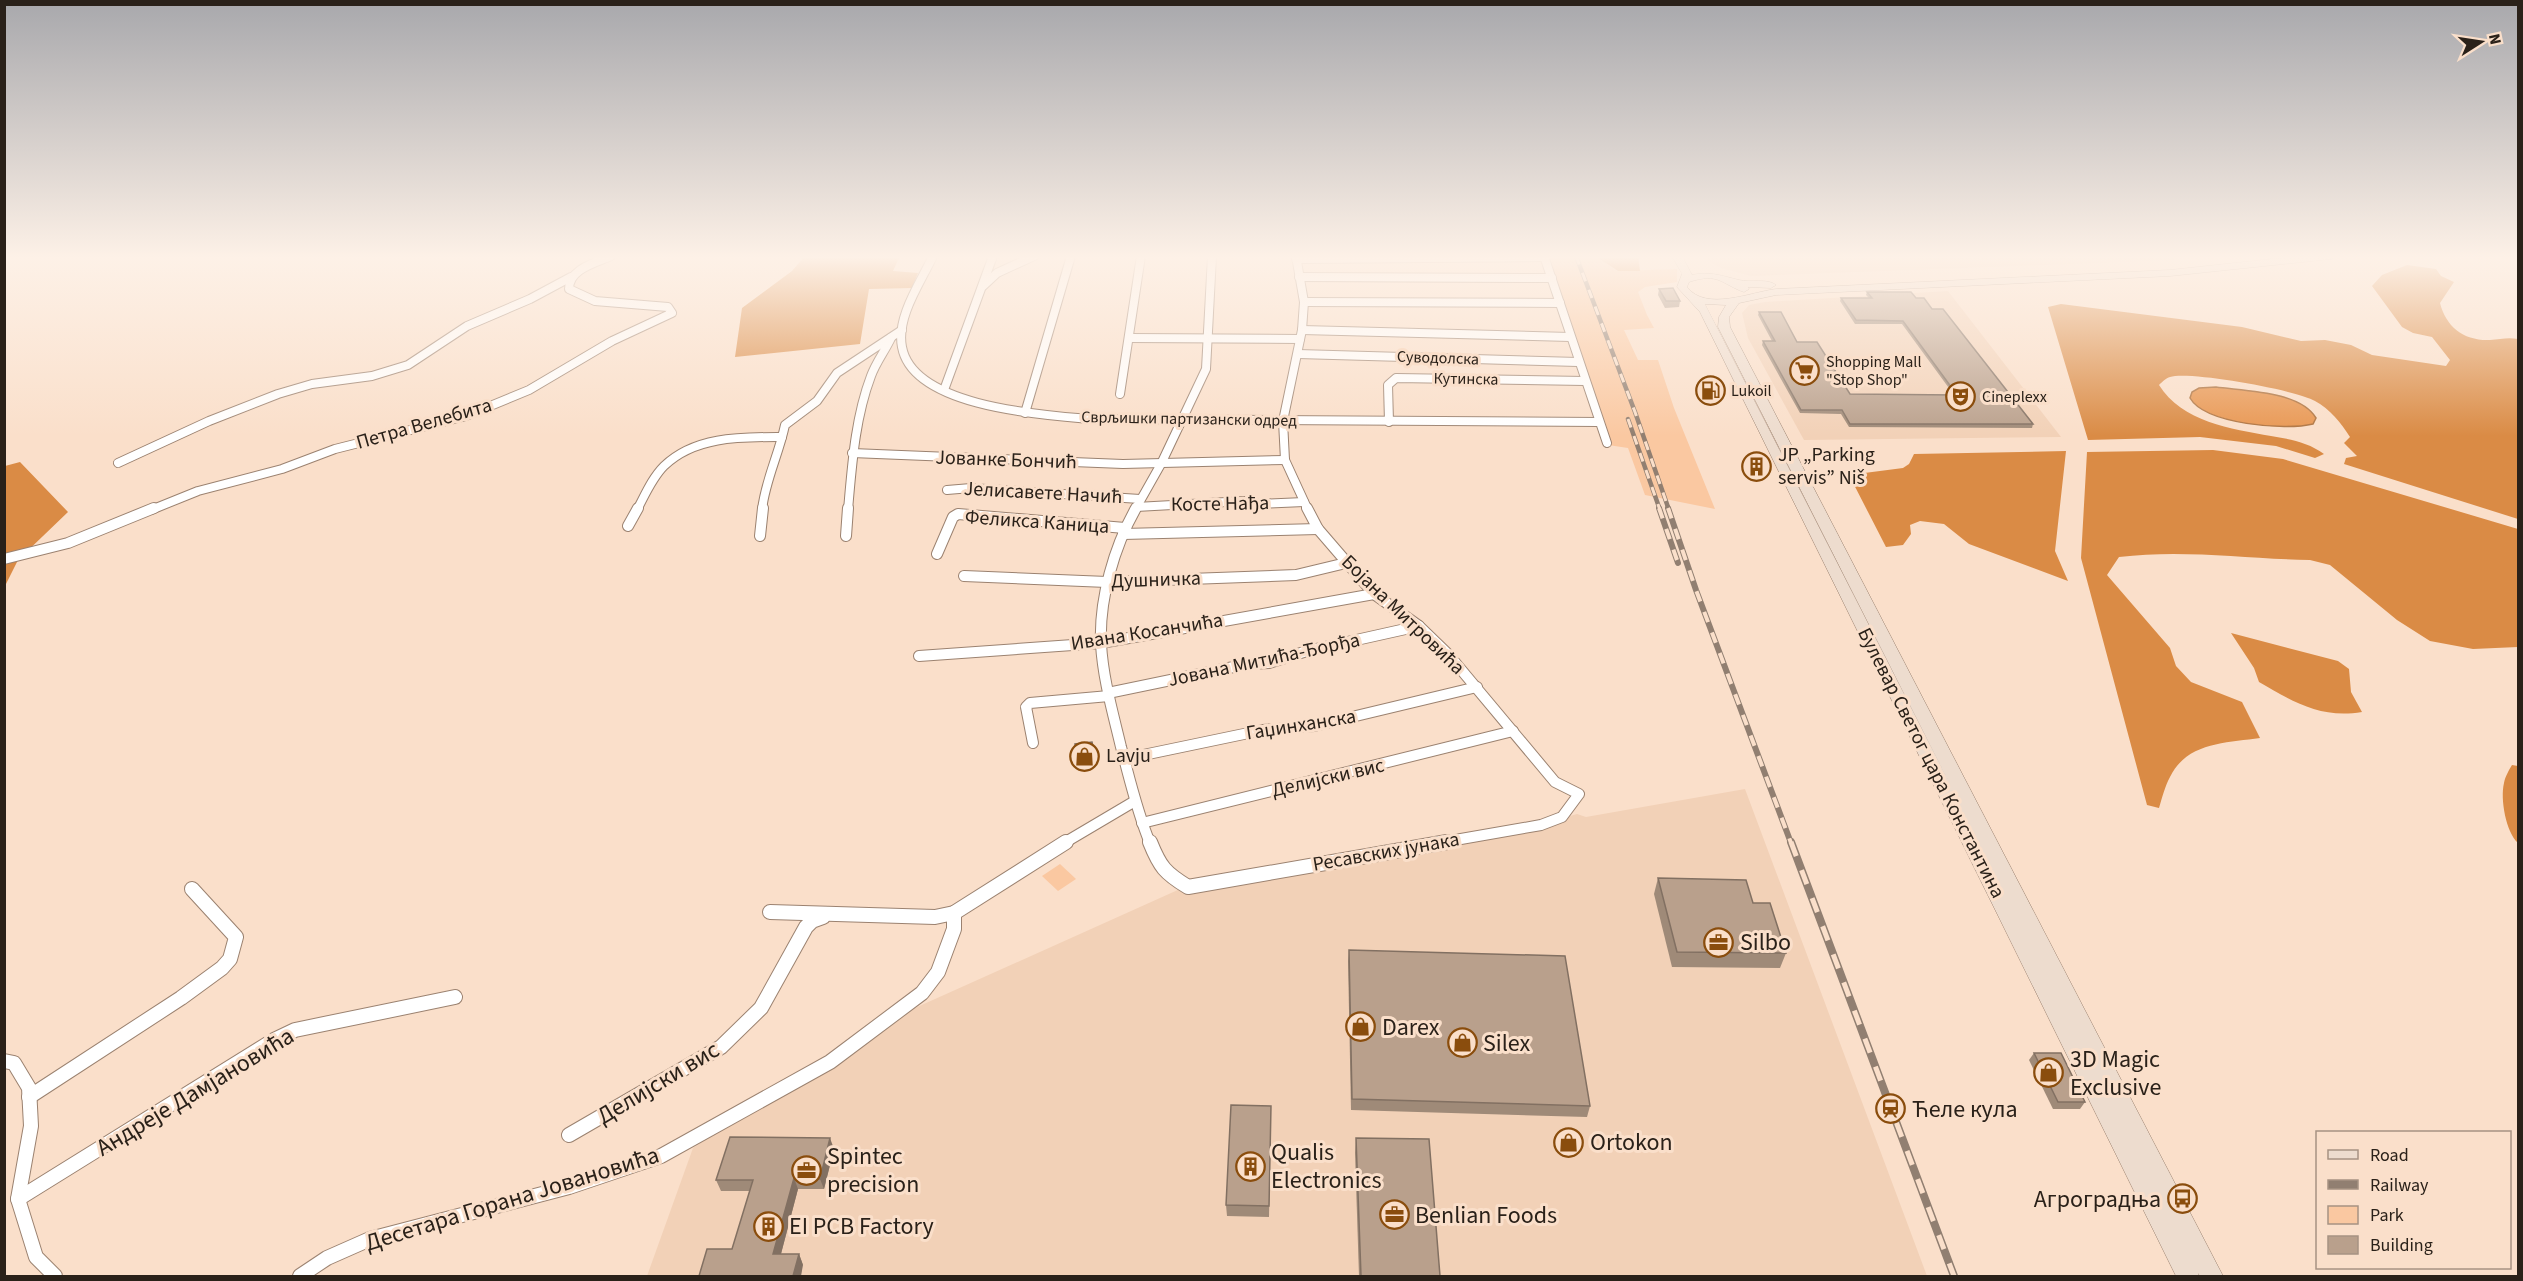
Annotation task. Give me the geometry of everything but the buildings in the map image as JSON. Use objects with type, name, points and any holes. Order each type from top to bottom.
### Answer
[{"type":"main road","name":"Булевар Светог цара Константина","points":[[1707,316],[2188,1276]]},
{"type":"main road","name":"Булевар Светог цара Константина","points":[[1724,316],[1722,322],[1724,327],[2212,1276]]},
{"type":"street","points":[[118,463],[132,459],[209,421],[278,394],[312,384],[372,376],[408,365],[467,326],[491,316]]},
{"type":"street","name":"Петра Велебита","points":[[4,559],[68,543],[198,491],[282,469],[335,449],[466,416],[529,390],[612,341],[666,316]]},
{"type":"street","name":"Сврљишки партизански одред","points":[[908,316],[902,330],[902,348],[906,362],[917,375],[944,390],[981,404],[1025,413],[1090,419],[1599,422]]},
{"type":"street","points":[[944,390],[970,316]]},
{"type":"street","points":[[1025,413],[1053,316]]},
{"type":"street","points":[[1120,394],[1132,316]]},
{"type":"street","points":[[1143,823],[1135,801],[1108,695],[1101,643],[1107,582],[1124,531],[1161,465],[1206,369],[1211,316]]},
{"type":"street","name":"Бојана Митровића","points":[[1303,316],[1298,354],[1283,421],[1285,460],[1318,528],[1374,594],[1419,626],[1448,654],[1555,782],[1579,794],[1575,800]]},
{"type":"street","points":[[1564,316],[1606,443]]},
{"type":"street","points":[[760,536],[764,494],[781,446],[784,425],[814,405],[822,396],[829,380],[837,373],[902,330]]},
{"type":"street","points":[[1129,338],[1301,335],[1570,337]]},
{"type":"street","points":[[846,536],[852,453],[869,381],[876,363],[886,351],[891,338]]},
{"type":"street","name":"Суводолска","points":[[1298,354],[1578,362]]},
{"type":"street","name":"Кутинска","points":[[1389,422],[1388,385],[1396,378],[1585,381]]},
{"type":"street","points":[[628,526],[663,467],[684,452],[720,438],[782,437]]},
{"type":"street","name":"Јованке Бончић","points":[[852,453],[1148,466],[1285,460]]},
{"type":"street","name":"Јелисавете Начић","points":[[946,490],[971,488],[1138,503]]},
{"type":"street","name":"Косте Нађа","points":[[1138,503],[1304,502]]},
{"type":"street","name":"Феликса Каница","points":[[937,554],[949,524],[958,514],[1124,531],[1318,528]]},
{"type":"street","name":"Душничка","points":[[964,576],[1107,582],[1296,575],[1346,563]]},
{"type":"street","name":"Ивана Косанчића","points":[[919,656],[1101,643],[1374,594]]},
{"type":"street","name":"Јована Митића-Ђорђа","points":[[1033,743],[1026,707],[1030,703],[1108,695],[1248,664],[1269,663],[1306,651],[1419,626]]},
{"type":"street","name":"Гаџинханска","points":[[1124,759],[1263,730],[1314,726],[1477,687]]},
{"type":"street","name":"Делијски вис","points":[[1143,823],[1304,782],[1355,773],[1513,731]]},
{"type":"street","name":"Ресавских јунака","points":[[1143,823],[1159,864],[1167,874],[1188,887],[1540,825],[1562,817],[1575,800]]},
{"type":"street","points":[[770,912],[934,917],[954,913],[1073,837],[1135,801]]},
{"type":"street","points":[[29,1097],[181,998],[222,968],[230,959],[236,937],[192,889]]},
{"type":"street","name":"Десетара Горана Јовановића","points":[[300,1276],[327,1258],[370,1239],[569,1187],[661,1156],[830,1062],[922,993],[938,972],[954,929],[954,913]]},
{"type":"street","name":"Делијски вис","points":[[569,1135],[721,1047],[761,1008],[806,927],[812,921],[829,914]]},
{"type":"street","name":"Андреје Дамјановића","points":[[18,1200],[274,1040],[295,1030],[454,997]]},
{"type":"street","points":[[4,1061],[14,1064],[29,1088],[31,1126],[18,1200],[36,1257],[55,1276]]},
{"type":"shaded area","points":[[741,316],[865,316],[860,344],[735,357]]},
{"type":"shaded area","points":[[1743,316],[1967,316],[2061,437],[1804,440],[1748,338]]},
{"type":"shaded area","points":[[2051,316],[2154,316],[2242,327],[2301,341],[2325,340],[2351,345],[2372,355],[2446,366],[2450,360],[2432,337],[2413,333],[2402,327],[2394,316],[2445,316],[2458,331],[2472,338],[2481,340],[2518,339],[2518,519],[2344,464],[2346,458],[2357,456],[2344,443],[2350,437],[2326,408],[2304,397],[2243,383],[2181,376],[2164,380],[2159,385],[2169,398],[2194,416],[2224,427],[2285,438],[2312,447],[2324,454],[2315,458],[2276,446],[2200,437],[2088,440]]},
{"type":"shaded area","points":[[2216,387],[2285,397],[2298,402],[2316,418],[2313,424],[2300,426],[2266,426],[2247,423],[2212,414],[2198,407],[2190,398],[2192,392],[2199,388]]},
{"type":"shaded area","points":[[2213,450],[2283,459],[2518,529],[2518,647],[2473,649],[2430,641],[2397,620],[2330,565],[2310,560],[2191,554],[2119,557],[2107,575],[2170,648],[2176,666],[2191,682],[2242,702],[2260,738],[2209,746],[2186,757],[2177,765],[2170,777],[2159,808],[2147,805],[2081,558],[2087,452]]},
{"type":"shaded area","points":[[2066,451],[2055,551],[2068,581],[1969,544],[1944,524],[1920,521],[1910,525],[1911,534],[1903,545],[1886,547],[1849,475],[1903,468],[1909,464],[1914,454]]},
{"type":"shaded area","points":[[20,462],[68,512],[18,560],[5,586],[5,466]]},
{"type":"shaded area","points":[[2231,633],[2338,661],[2349,669],[2351,692],[2362,712],[2347,714],[2320,711],[2296,702],[2259,682],[2254,668]]},
{"type":"shaded area","points":[[2512,765],[2518,766],[2518,843],[2507,823],[2503,798],[2505,781]]},
{"type":"shaded area","points":[[1745,789],[1927,1276],[647,1276],[693,1148],[726,1125],[835,1068],[915,1008],[1180,889],[1540,825],[1577,814],[1586,817]]},
{"type":"green space","points":[[1564,316],[1647,316],[1654,328],[1624,330],[1638,360],[1658,360],[1674,408],[1715,509],[1645,495],[1628,448],[1608,445]]},
{"type":"green space","points":[[1060,864],[1076,879],[1058,891],[1042,876]]},
{"type":"railway","points":[[1599,316],[1669,510]]},
{"type":"railway","points":[[1628,419],[1660,510]]},
{"type":"railway","points":[[1659,508],[1678,563]]},
{"type":"railway","points":[[1668,508],[1696,590],[1791,843]]},
{"type":"railway","points":[[1791,842],[1954,1276]]},
{"type":"place","name":"Shopping Mall \"Stop Shop\"","points":[[1805,371]]},
{"type":"place","name":"Lukoil","points":[[1710,391]]},
{"type":"place","name":"Cineplexx","points":[[1961,397]]},
{"type":"place","name":"JP „Parking servis” Niš","points":[[1757,467]]},
{"type":"place","name":"Lavju","points":[[1085,756]]},
{"type":"place","name":"Silbo","points":[[1719,942]]},
{"type":"place","name":"Darex","points":[[1361,1027]]},
{"type":"place","name":"Silex","points":[[1462,1043]]},
{"type":"place","name":"3D Magic Exclusive","points":[[2049,1073]]},
{"type":"place","name":"Ћеле кула","points":[[1891,1109]]},
{"type":"place","name":"Ortokon","points":[[1569,1142]]},
{"type":"place","name":"Qualis Electronics","points":[[1250,1166]]},
{"type":"place","name":"Spintec precision","points":[[806,1170]]},
{"type":"place","name":"Агроградња","points":[[2182,1199]]},
{"type":"place","name":"Benlian Foods","points":[[1394,1215]]},
{"type":"place","name":"EI PCB Factory","points":[[768,1226]]}]
